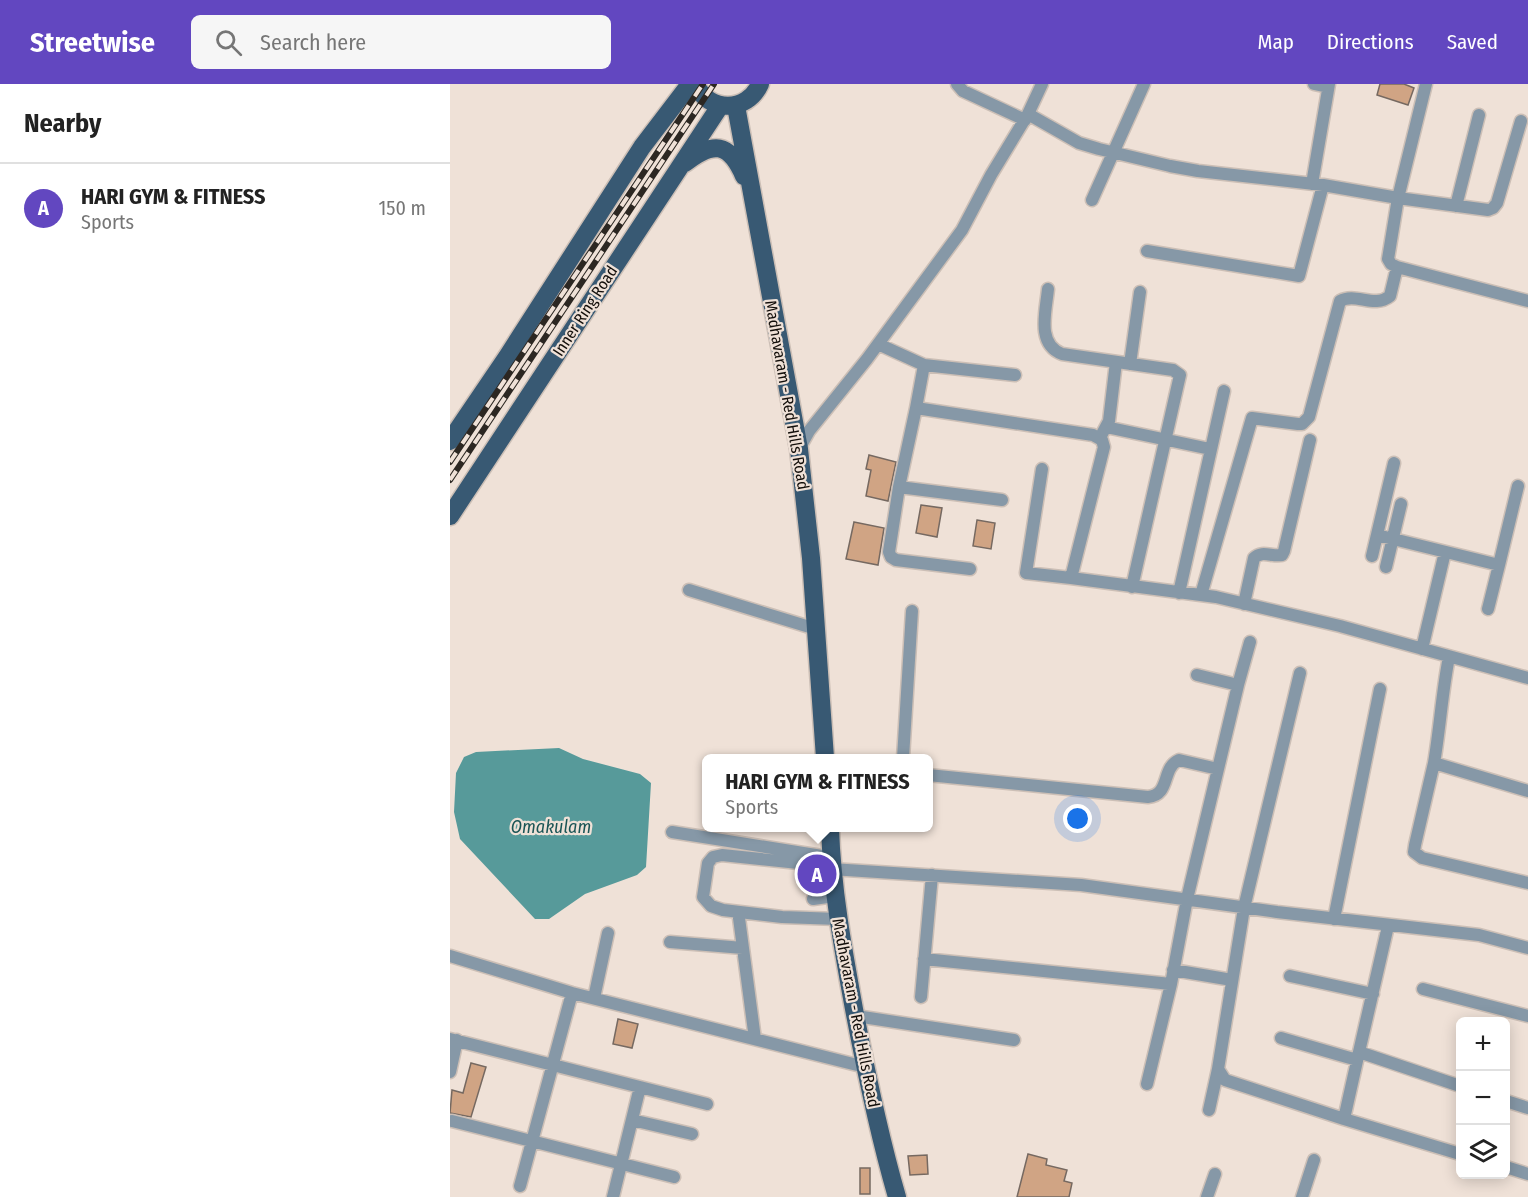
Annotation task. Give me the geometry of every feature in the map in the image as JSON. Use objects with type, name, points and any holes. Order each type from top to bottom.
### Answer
[{"type":"main road","points":[[450,441],[642,147],[690,84]]},
{"type":"main road","points":[[695,84],[706,99],[728,106]]},
{"type":"main road","name":"Inner Ring Road","points":[[450,516],[678,168],[728,106],[750,99],[760,84]]},
{"type":"main road","name":"Madhavaram - Red Hills Road","points":[[728,106],[751,191],[800,449],[825,754]]},
{"type":"main road","points":[[678,168],[702,150],[714,148],[727,150],[737,160],[751,191]]},
{"type":"main road","name":"Madhavaram - Red Hills Road","points":[[830,832],[829,865],[865,1067],[897,1197]]},
{"type":"street","points":[[957,84],[963,91],[1027,117],[1079,143],[1113,153],[1198,171],[1317,184],[1488,210],[1493,208],[1497,202],[1521,121]]},
{"type":"street","points":[[800,449],[809,431],[878,344],[962,230],[991,175],[1027,117],[1042,84]]},
{"type":"street","points":[[1092,200],[1144,84]]},
{"type":"street","points":[[1147,251],[1299,276],[1317,184],[1329,85],[1314,84]]},
{"type":"street","points":[[1426,84],[1398,198],[1388,259],[1397,267],[1528,301]]},
{"type":"street","points":[[1456,206],[1479,115]]},
{"type":"street","points":[[1201,595],[1252,418],[1298,424],[1306,421],[1340,301],[1348,298],[1375,302],[1386,300],[1390,296],[1397,267]]},
{"type":"street","points":[[1048,289],[1045,337],[1054,351],[1173,370],[1180,375],[1132,587]]},
{"type":"street","points":[[1130,364],[1140,292]]},
{"type":"street","points":[[878,344],[924,365],[1015,375]]},
{"type":"street","points":[[1071,579],[1104,447],[1103,432],[1109,421],[1116,362]]},
{"type":"street","points":[[924,365],[889,544],[891,557],[896,560],[970,569]]},
{"type":"street","points":[[1179,592],[1224,391]]},
{"type":"street","points":[[916,408],[1165,440],[1210,449]]},
{"type":"street","points":[[1244,604],[1254,558],[1261,554],[1278,556],[1284,551],[1310,440]]},
{"type":"street","points":[[1372,556],[1394,462]]},
{"type":"street","points":[[1042,469],[1026,573],[1201,595],[1340,626],[1528,678]]},
{"type":"street","points":[[1488,609],[1518,486]]},
{"type":"street","points":[[899,487],[1002,500]]},
{"type":"street","points":[[1386,567],[1401,504]]},
{"type":"street","points":[[1377,535],[1499,565]]},
{"type":"street","points":[[1422,649],[1445,552]]},
{"type":"street","points":[[689,590],[816,629]]},
{"type":"street","points":[[903,754],[912,612]]},
{"type":"street","points":[[1147,1084],[1218,769],[1250,642]]},
{"type":"street","points":[[1449,657],[1442,696],[1441,724],[1414,852],[1422,858],[1528,883]]},
{"type":"street","points":[[1209,1110],[1218,1069],[1244,908],[1300,673]]},
{"type":"street","points":[[1197,675],[1238,685]]},
{"type":"street","points":[[1334,919],[1380,689]]},
{"type":"street","points":[[933,776],[1148,797],[1162,791],[1169,768],[1179,760],[1218,769]]},
{"type":"street","points":[[1434,763],[1528,791]]},
{"type":"street","points":[[672,832],[829,865]]},
{"type":"street","points":[[838,919],[782,917],[723,910],[711,906],[703,897],[708,863],[713,857],[722,855],[932,875],[1081,885],[1244,908],[1479,935],[1528,948]]},
{"type":"street","points":[[812,879],[829,865]]},
{"type":"street","points":[[921,998],[932,875]]},
{"type":"street","points":[[813,899],[835,896]]},
{"type":"street","points":[[739,918],[755,1039]]},
{"type":"street","points":[[1344,1119],[1388,926]]},
{"type":"street","points":[[594,998],[608,933]]},
{"type":"street","points":[[670,942],[743,948]]},
{"type":"street","points":[[450,956],[572,993],[865,1067]]},
{"type":"street","points":[[924,959],[1171,984]]},
{"type":"street","points":[[1173,970],[1232,980]]},
{"type":"street","points":[[1290,976],[1372,994]]},
{"type":"street","points":[[1423,989],[1528,1016]]},
{"type":"street","points":[[520,1186],[572,993]]},
{"type":"street","points":[[856,1016],[1014,1040]]},
{"type":"street","points":[[1281,1038],[1358,1056],[1456,1085]]},
{"type":"street","points":[[450,1072],[453,1039],[707,1104]]},
{"type":"street","points":[[1218,1069],[1225,1080],[1456,1153]]},
{"type":"street","points":[[613,1197],[640,1087]]},
{"type":"street","points":[[1510,1102],[1528,1108]]},
{"type":"street","points":[[452,1120],[674,1177]]},
{"type":"street","points":[[632,1120],[692,1134]]},
{"type":"street","points":[[1302,1197],[1314,1160]]},
{"type":"street","points":[[1510,1168],[1528,1173]]},
{"type":"street","points":[[1208,1197],[1215,1174]]},
{"type":"water","name":"Omakulam","points":[[559,748],[583,759],[640,774],[651,783],[646,867],[637,875],[585,894],[549,919],[535,919],[460,839],[454,812],[456,773],[464,757],[476,752]]},
{"type":"building","points":[[1380,84],[1404,84],[1414,88],[1408,105],[1377,95]]},
{"type":"building","points":[[869,455],[896,462],[888,501],[866,496],[871,470],[866,469]]},
{"type":"building","points":[[921,505],[942,508],[937,537],[916,533]]},
{"type":"building","points":[[977,520],[995,523],[991,549],[973,546]]},
{"type":"building","points":[[854,522],[884,528],[878,565],[846,559]]},
{"type":"building","points":[[618,1019],[638,1024],[632,1048],[613,1044]]},
{"type":"building","points":[[471,1063],[486,1067],[471,1117],[450,1113],[452,1090],[463,1093]]},
{"type":"building","points":[[1028,1154],[1047,1159],[1046,1165],[1067,1170],[1064,1181],[1072,1183],[1069,1197],[1017,1197]]},
{"type":"building","points":[[927,1155],[928,1174],[910,1175],[908,1156]]},
{"type":"building","points":[[860,1168],[870,1168],[870,1194],[860,1194]]},
{"type":"railway","points":[[450,462],[703,84]]},
{"type":"railway","points":[[450,480],[714,84]]},
{"type":"place","name":"HARI GYM & FITNESS","points":[[817,874]]}]
